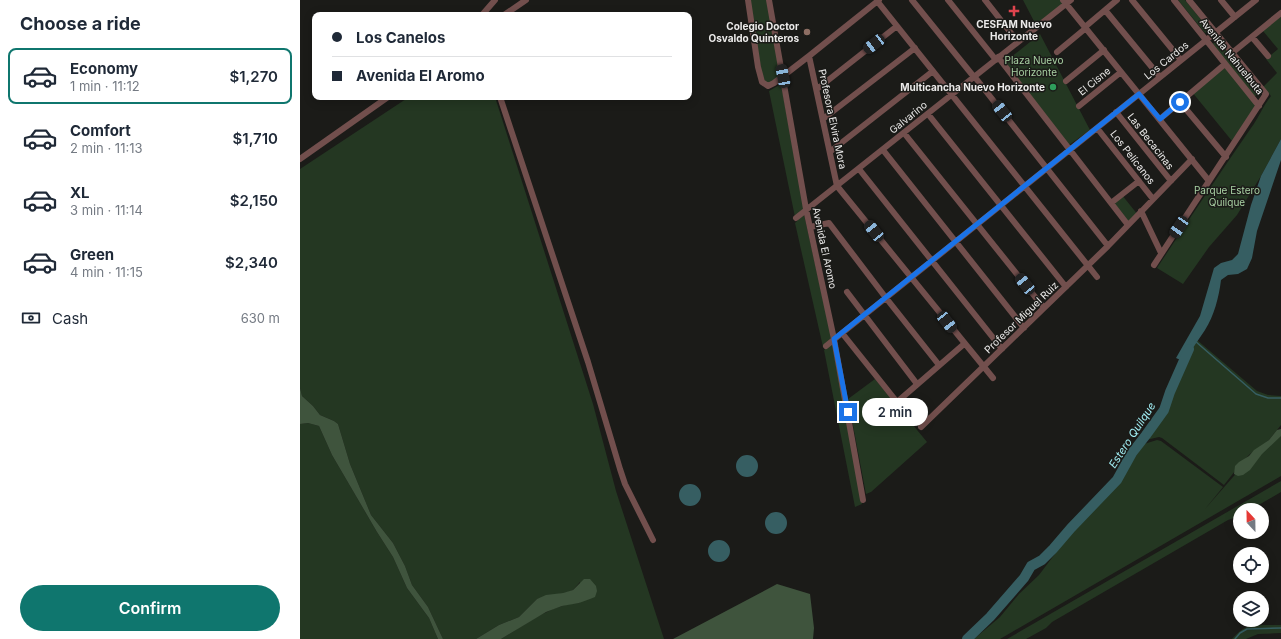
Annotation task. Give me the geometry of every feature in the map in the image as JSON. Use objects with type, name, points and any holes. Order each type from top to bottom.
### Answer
[{"type":"street","points":[[485,12],[495,0]]},
{"type":"street","points":[[508,12],[526,0]]},
{"type":"street","points":[[748,0],[762,80],[766,85],[772,84],[783,76],[878,0],[932,71],[1097,277]]},
{"type":"street","name":"Avenida El Aromo","points":[[769,0],[806,209],[834,339],[864,500]]},
{"type":"street","points":[[912,0],[1108,246]]},
{"type":"street","points":[[948,0],[1070,150],[1128,225]]},
{"type":"street","points":[[985,0],[1018,42]]},
{"type":"street","points":[[1056,52],[1117,0]]},
{"type":"street","points":[[1132,0],[1182,60]]},
{"type":"street","name":"Avenida Nahuelbuta","points":[[1174,0],[1259,106],[1266,94],[1189,0]]},
{"type":"street","points":[[1221,0],[1235,17]]},
{"type":"street","points":[[1067,1],[1085,27],[1209,181]]},
{"type":"street","name":"Galvarino","points":[[796,218],[997,59],[1067,1]]},
{"type":"street","name":"Los Cardos","points":[[826,346],[1254,1]]},
{"type":"street","points":[[1105,10],[1160,77]]},
{"type":"street","points":[[1232,53],[1281,13]]},
{"type":"street","points":[[817,88],[897,26]]},
{"type":"street","points":[[1252,37],[1268,56]]},
{"type":"street","points":[[824,119],[915,48]]},
{"type":"street","points":[[1066,81],[1104,50]]},
{"type":"street","name":"Profesora Elvira Mora","points":[[809,56],[831,151],[837,186]]},
{"type":"street","points":[[1160,119],[1226,64]]},
{"type":"street","points":[[831,151],[932,71]]},
{"type":"street","name":"El Cisne","points":[[1079,106],[1121,72]]},
{"type":"street","points":[[300,159],[384,100]]},
{"type":"street","points":[[501,100],[588,362],[625,484],[653,540]]},
{"type":"street","points":[[1180,102],[1226,157]]},
{"type":"street","points":[[1154,265],[1259,106]]},
{"type":"street","name":"Las Becacinas","points":[[1116,112],[1171,181]]},
{"type":"street","points":[[928,114],[1066,287]]},
{"type":"street","name":"Los Pelícanos","points":[[1097,128],[1153,199]]},
{"type":"street","points":[[904,133],[1044,308]]},
{"type":"street","points":[[883,150],[1024,328]]},
{"type":"street","name":"Profesor Miguel Ruiz","points":[[921,428],[1108,246],[1192,159]]},
{"type":"street","points":[[859,169],[1002,349]]},
{"type":"street","points":[[1111,203],[1139,181]]},
{"type":"street","points":[[837,186],[993,378]]},
{"type":"street","points":[[1141,212],[1162,254]]},
{"type":"street","points":[[810,227],[829,223],[939,365]]},
{"type":"street","points":[[847,292],[917,384]]},
{"type":"street","points":[[842,333],[897,402],[964,344]]},
{"type":"green space","points":[[748,0],[769,0],[783,76],[774,83],[764,84]]},
{"type":"green space","name":"Plaza Nuevo Horizonte","points":[[1023,0],[1063,0],[1066,4],[1037,27]]},
{"type":"green space","points":[[1178,0],[1185,0],[1209,29],[1205,33]]},
{"type":"green space","name":"Parque Estero Quilque","points":[[1281,16],[1281,139],[1261,176],[1237,215],[1209,247],[1183,284],[1157,268],[1254,124],[1271,96],[1263,87],[1277,73],[1266,59],[1278,49],[1263,31]]},
{"type":"green space","name":"Plaza Nuevo Horizonte","points":[[1040,34],[1090,130],[1069,145],[1005,62]]},
{"type":"green space","points":[[1218,41],[1260,92],[1254,97],[1212,44]]},
{"type":"green space","points":[[1225,64],[1259,106],[1232,141],[1192,92]]},
{"type":"green space","points":[[781,84],[804,208],[795,217],[769,91]]},
{"type":"green space","points":[[404,100],[496,100],[593,404],[616,491],[664,639],[501,639],[549,611],[569,604],[580,603],[580,582],[573,590],[568,592],[537,599],[519,617],[499,625],[476,639],[443,639],[428,607],[412,585],[405,566],[393,543],[371,515],[350,464],[338,424],[320,415],[302,396],[300,388],[300,169]]},
{"type":"green space","points":[[1122,195],[1138,215],[1128,225],[1111,203]]},
{"type":"green space","points":[[804,214],[832,340],[823,347],[795,223]]},
{"type":"green space","points":[[1197,340],[1257,391],[1268,395],[1281,396],[1281,425],[1269,440],[1242,462],[1224,485],[1162,438],[1159,437],[1146,440],[1166,410],[1189,353]]},
{"type":"green space","points":[[833,343],[862,504],[855,507],[824,350]]},
{"type":"green space","points":[[875,379],[927,442],[871,492],[866,494],[848,399]]},
{"type":"green space","points":[[300,388],[302,396],[320,415],[338,424],[350,464],[371,515],[393,543],[405,566],[412,585],[428,607],[443,639],[438,639],[429,618],[407,588],[393,557],[332,455],[319,426],[308,423],[300,424]]},
{"type":"green space","points":[[308,423],[319,426],[332,455],[393,557],[407,588],[429,618],[438,639],[300,639],[300,424]]},
{"type":"green space","points":[[1281,429],[1281,436],[1262,454],[1250,470],[1243,475],[1238,476],[1234,474],[1235,466],[1239,462],[1269,440],[1277,430]]},
{"type":"green space","points":[[1281,434],[1281,476],[1000,639],[974,639],[1000,617],[1019,594],[1039,575],[1067,538],[1096,508],[1119,481],[1144,444],[1157,440],[1161,441],[1223,487],[1205,509],[1240,469]]},
{"type":"green space","points":[[1281,481],[1281,492],[1262,503],[1243,503]]},
{"type":"green space","points":[[1233,509],[1233,518],[1052,622],[1046,628],[1026,639],[1007,639]]},
{"type":"green space","points":[[584,579],[590,579],[596,586],[597,591],[595,597],[546,612],[501,639],[476,639],[499,625],[519,617],[537,599],[546,595],[573,590]]},
{"type":"green space","points":[[777,584],[810,594],[814,628],[813,639],[673,639]]},
{"type":"green space","points":[[1281,625],[1281,633],[1258,634],[1246,639],[1232,639],[1240,631],[1246,628]]},
{"type":"water","points":[[1281,139],[1281,160],[1257,231],[1252,258],[1247,269],[1238,274],[1228,275],[1221,280],[1216,306],[1208,325],[1185,362],[1176,358],[1200,316],[1214,268],[1221,263],[1232,260],[1238,254],[1251,205],[1261,176]]},
{"type":"water","points":[[743,455],[751,455],[758,462],[758,470],[751,477],[743,477],[736,470],[736,462]]},
{"type":"water","points":[[686,484],[694,484],[701,491],[701,499],[694,506],[686,506],[679,499],[679,491]]},
{"type":"water","points":[[772,512],[780,512],[787,519],[787,527],[780,534],[772,534],[765,527],[765,519]]},
{"type":"water","points":[[715,540],[723,540],[730,547],[730,555],[723,562],[715,562],[708,555],[708,547]]},
{"type":"waterway","points":[[1195,341],[1256,394],[1268,398],[1281,398]]},
{"type":"waterway","name":"Estero Quilque","points":[[967,639],[990,617],[1024,578],[1031,566],[1042,560],[1117,480],[1132,453],[1164,410],[1170,392],[1189,349]]},
{"type":"waterway","points":[[1235,639],[1240,633],[1247,629],[1281,628]]},
{"type":"place","name":"CESFAM Nuevo Horizonte","points":[[1014,11]]},
{"type":"place","name":"Colegio Doctor Osvaldo Quinteros","points":[[807,32]]},
{"type":"place","name":"Multicancha Nuevo Horizonte","points":[[1053,87]]},
{"type":"route","points":[[848,412],[834,339],[1139,94],[1160,119],[1180,102]]}]
